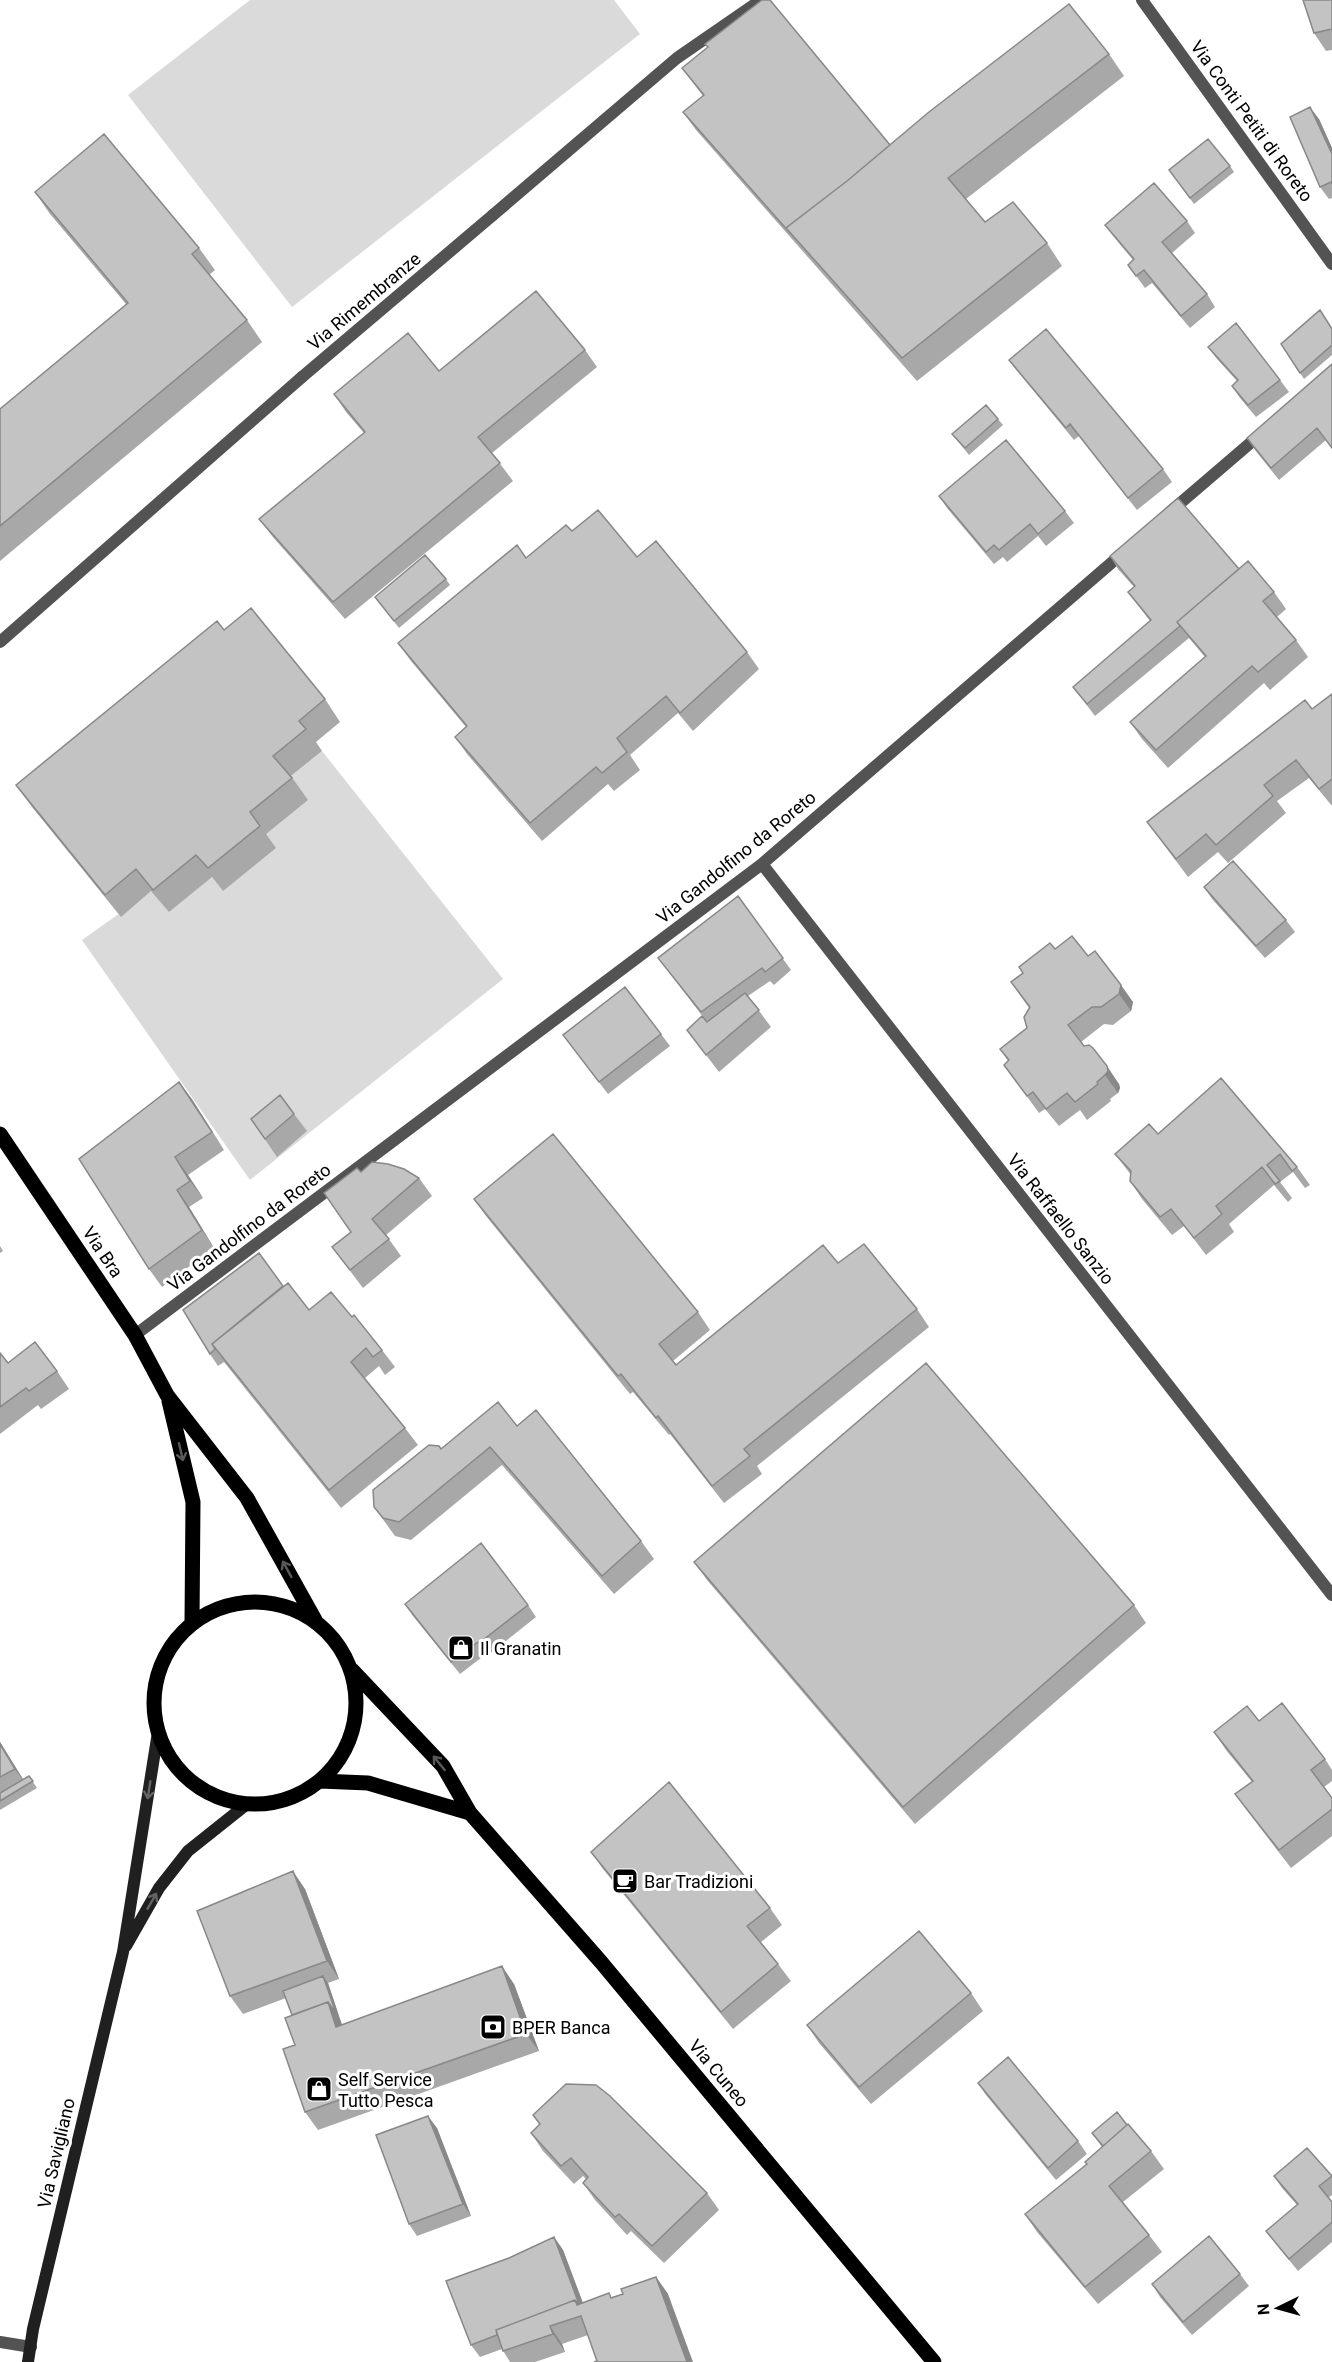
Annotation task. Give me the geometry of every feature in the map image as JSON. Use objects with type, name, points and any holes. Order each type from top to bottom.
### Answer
[{"type":"main road","name":"Via Bra","points":[[0,1134],[135,1335],[167,1395]]},
{"type":"main road","points":[[167,1395],[247,1498],[315,1620]]},
{"type":"main road","points":[[167,1395],[193,1502],[192,1623]]},
{"type":"main road","points":[[253,1600],[286,1605],[315,1620],[338,1642],[352,1670],[357,1700],[353,1731],[341,1758],[320,1781],[298,1795],[272,1803],[247,1804],[217,1797],[191,1782],[171,1760],[158,1732],[154,1702],[158,1672],[171,1645],[192,1623],[220,1606],[253,1600]]},
{"type":"main road","name":"Via Cuneo","points":[[352,1670],[442,1766],[470,1813],[601,1962],[934,2362]]},
{"type":"main road","name":"Via Savigliano","points":[[28,2362],[123,1952],[158,1732]]},
{"type":"main road","points":[[320,1781],[368,1783],[470,1813]]},
{"type":"main road","name":"Via Savigliano","points":[[123,1952],[159,1888],[188,1851],[247,1804]]},
{"type":"street","name":"Via Rimembranze","points":[[0,642],[302,377],[677,58],[761,0]]},
{"type":"street","name":"Via Conti Petiti di Roreto","points":[[1142,0],[1332,264]]},
{"type":"street","points":[[1160,521],[1269,427]]},
{"type":"street","name":"Via Gandolfino da Roreto","points":[[135,1335],[762,864],[1133,544]]},
{"type":"street","name":"Via Raffaello Sanzio","points":[[762,864],[1332,1595]]},
{"type":"street","points":[[0,2342],[30,2347]]},
{"type":"shaded area","points":[[250,0],[614,0],[640,34],[292,307],[128,95]]},
{"type":"shaded area","points":[[322,751],[503,979],[250,1180],[82,940],[151,891],[212,877],[223,890],[266,834],[289,778]]},
{"type":"building","points":[[762,0],[770,0],[890,145],[786,228],[790,233],[683,112],[704,95],[682,68],[708,47],[705,44]]},
{"type":"building","points":[[1303,0],[1332,0],[1332,29],[1314,33]]},
{"type":"building","points":[[1069,4],[1109,54],[948,178],[985,222],[1013,202],[1047,243],[902,358],[786,228],[847,181],[929,112]]},
{"type":"building","points":[[1310,107],[1332,154],[1332,184],[1331,182],[1320,187],[1290,117]]},
{"type":"building","points":[[104,134],[199,248],[192,254],[247,320],[0,526],[0,409],[128,303],[35,192]]},
{"type":"building","points":[[1208,139],[1230,166],[1190,198],[1169,170]]},
{"type":"building","points":[[1154,183],[1187,221],[1162,242],[1207,294],[1181,316],[1144,270],[1136,276],[1128,265],[1134,259],[1105,225]]},
{"type":"building","points":[[536,291],[585,350],[478,437],[500,463],[333,602],[259,519],[365,432],[334,394],[408,333],[439,371]]},
{"type":"building","points":[[1320,310],[1332,329],[1332,345],[1300,373],[1281,344]]},
{"type":"building","points":[[1236,323],[1280,380],[1248,405],[1232,386],[1238,380],[1208,347]]},
{"type":"building","points":[[1046,329],[1163,469],[1128,498],[1070,424],[1066,428],[1009,360]]},
{"type":"building","points":[[1332,364],[1332,448],[1317,428],[1271,468],[1247,438]]},
{"type":"building","points":[[986,405],[998,419],[965,448],[952,434]]},
{"type":"building","points":[[1006,440],[1065,511],[1038,534],[1030,524],[999,550],[994,545],[986,552],[939,496]]},
{"type":"building","points":[[1178,498],[1239,569],[1177,622],[1180,626],[1087,704],[1073,687],[1151,620],[1128,592],[1135,586],[1110,556]]},
{"type":"building","points":[[598,510],[637,557],[656,541],[747,652],[680,713],[666,696],[617,738],[627,752],[602,773],[596,767],[530,823],[455,737],[467,726],[398,643],[517,545],[526,558],[566,525],[572,531]]},
{"type":"building","points":[[425,555],[446,579],[394,621],[375,597]]},
{"type":"building","points":[[1248,561],[1274,592],[1263,601],[1296,640],[1258,672],[1252,666],[1156,750],[1130,722],[1206,656],[1177,622]]},
{"type":"building","points":[[251,608],[325,699],[299,721],[306,729],[273,756],[292,778],[250,812],[260,826],[208,868],[196,855],[153,890],[136,869],[105,895],[16,785],[217,621],[224,630]]},
{"type":"building","points":[[1332,694],[1332,779],[1319,789],[1296,760],[1264,785],[1273,796],[1216,845],[1206,834],[1176,859],[1147,822],[1305,700],[1312,709]]},
{"type":"building","points":[[1233,861],[1286,920],[1256,946],[1204,887]]},
{"type":"building","points":[[738,896],[783,958],[765,972],[762,968],[701,1012],[658,958]]},
{"type":"building","points":[[1072,936],[1088,956],[1095,951],[1121,985],[1119,994],[1101,1007],[1092,1007],[1068,1025],[1084,1046],[1089,1045],[1093,1048],[1107,1066],[1108,1071],[1097,1082],[1098,1084],[1075,1102],[1067,1093],[1046,1109],[1033,1092],[1027,1096],[1004,1065],[1009,1060],[1000,1049],[1027,1028],[1024,1017],[1030,1007],[1011,982],[1023,973],[1019,967],[1050,943],[1055,949]]},
{"type":"building","points":[[625,987],[661,1034],[599,1082],[563,1035]]},
{"type":"building","points":[[745,993],[759,1010],[706,1055],[687,1030],[702,1016],[707,1022]]},
{"type":"building","points":[[1221,1078],[1297,1167],[1292,1171],[1280,1154],[1267,1165],[1280,1181],[1275,1184],[1262,1167],[1216,1206],[1222,1214],[1194,1238],[1171,1209],[1160,1217],[1130,1181],[1131,1171],[1115,1154],[1149,1124],[1158,1134]]},
{"type":"building","points":[[179,1082],[212,1132],[175,1157],[190,1181],[177,1190],[202,1230],[149,1269],[79,1159]]},
{"type":"building","points":[[280,1095],[294,1114],[265,1139],[251,1119]]},
{"type":"building","points":[[553,1134],[698,1312],[659,1344],[676,1365],[823,1245],[838,1263],[864,1244],[917,1309],[744,1449],[750,1456],[712,1486],[658,1416],[656,1418],[621,1374],[618,1376],[474,1199]]},
{"type":"building","points":[[372,1162],[404,1169],[419,1178],[372,1219],[389,1239],[350,1270],[332,1247],[351,1232],[324,1193],[357,1168],[361,1172]]},
{"type":"building","points":[[259,1253],[283,1286],[212,1344],[215,1349],[210,1354],[183,1310]]},
{"type":"building","points":[[288,1283],[309,1310],[331,1292],[352,1317],[354,1315],[382,1350],[373,1357],[366,1348],[351,1362],[405,1428],[329,1490],[212,1344]]},
{"type":"building","points":[[35,1342],[57,1371],[29,1391],[26,1388],[0,1407],[0,1353],[8,1363]]},
{"type":"building","points":[[926,1363],[1134,1605],[903,1807],[694,1562]]},
{"type":"building","points":[[498,1402],[517,1426],[536,1410],[641,1541],[602,1576],[490,1447],[399,1522],[383,1518],[374,1507],[373,1490],[429,1445],[439,1446],[441,1449]]},
{"type":"building","points":[[481,1543],[528,1605],[451,1662],[405,1604]]},
{"type":"building","points":[[1282,1703],[1325,1759],[1311,1770],[1332,1798],[1332,1809],[1279,1850],[1235,1794],[1253,1781],[1214,1732],[1247,1706],[1259,1721]]},
{"type":"building","points":[[0,1744],[15,1769],[0,1777]]},
{"type":"building","points":[[29,1776],[33,1781],[0,1801],[0,1793]]},
{"type":"building","points":[[669,1782],[770,1908],[747,1926],[778,1964],[721,2012],[591,1852]]},
{"type":"building","points":[[293,1871],[327,1961],[230,1996],[197,1911]]},
{"type":"building","points":[[919,1931],[971,1993],[859,2087],[807,2025]]},
{"type":"building","points":[[502,1966],[526,2034],[305,2112],[283,2049],[295,2045],[285,2018],[328,2002],[336,2027]]},
{"type":"building","points":[[323,1976],[336,2013],[328,2002],[292,2015],[283,1991]]},
{"type":"building","points":[[1008,2057],[1078,2141],[1048,2168],[978,2083]]},
{"type":"building","points":[[566,2084],[596,2085],[610,2096],[707,2193],[652,2246],[619,2214],[615,2217],[583,2183],[588,2177],[571,2158],[561,2166],[531,2133],[540,2124],[533,2115]]},
{"type":"building","points":[[1117,2112],[1127,2125],[1103,2146],[1092,2133]]},
{"type":"building","points":[[428,2116],[463,2204],[409,2224],[376,2135]]},
{"type":"building","points":[[1128,2124],[1151,2151],[1109,2186],[1149,2235],[1085,2287],[1025,2214],[1087,2164],[1085,2162]]},
{"type":"building","points":[[1307,2148],[1332,2176],[1319,2186],[1332,2202],[1332,2222],[1289,2259],[1266,2231],[1298,2204],[1274,2176]]},
{"type":"building","points":[[1209,2236],[1240,2274],[1183,2322],[1152,2284]]},
{"type":"building","points":[[554,2237],[579,2304],[575,2300],[496,2330],[497,2335],[471,2345],[446,2281],[509,2258]]},
{"type":"building","points":[[656,2277],[687,2362],[594,2362],[597,2361],[581,2316],[550,2326],[553,2334],[503,2351],[496,2330],[575,2300],[577,2305],[609,2293],[611,2298],[623,2294],[621,2289]]},
{"type":"place","name":"Il Granatin","points":[[461,1648]]},
{"type":"place","name":"Bar Tradizioni","points":[[625,1881]]},
{"type":"place","name":"BPER Banca","points":[[493,2027]]},
{"type":"place","name":"Self Service Tutto Pesca","points":[[319,2089]]}]
